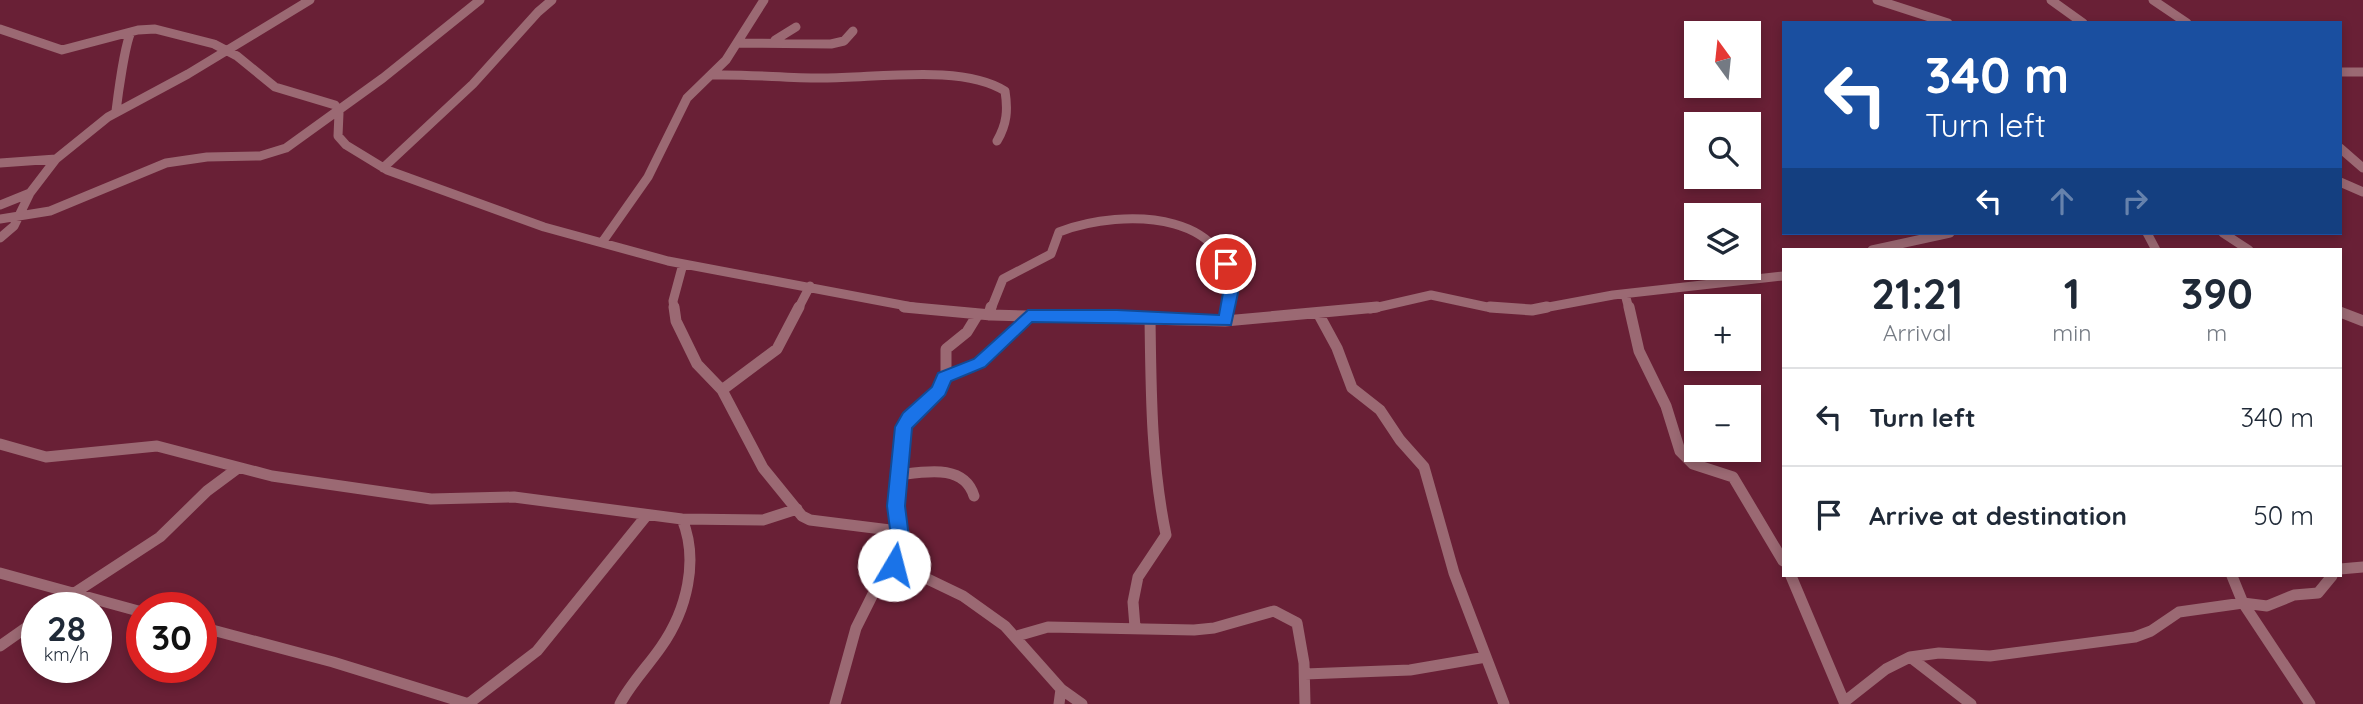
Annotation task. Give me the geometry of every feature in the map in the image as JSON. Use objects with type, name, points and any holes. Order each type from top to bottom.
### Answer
[{"type":"street","points":[[0,238],[19,218],[30,193],[56,159],[116,111],[228,50],[310,0]]},
{"type":"street","points":[[0,219],[50,211],[166,163],[197,158],[260,156],[286,148],[375,83],[480,0]]},
{"type":"street","points":[[383,168],[442,116],[521,34],[537,11],[552,0]]},
{"type":"street","points":[[603,241],[648,177],[687,98],[713,75],[738,43],[764,0]]},
{"type":"street","points":[[1877,0],[1942,21]]},
{"type":"street","points":[[2051,0],[2080,21]]},
{"type":"street","points":[[2153,0],[2184,21]]},
{"type":"street","points":[[769,42],[796,27]]},
{"type":"street","points":[[0,29],[62,50],[131,32],[155,29],[228,50],[275,87],[330,102],[338,108]]},
{"type":"street","points":[[738,43],[831,44],[844,41],[853,31]]},
{"type":"street","points":[[116,111],[117,91],[125,67],[122,48],[131,32]]},
{"type":"street","points":[[2342,72],[2363,72]]},
{"type":"street","points":[[713,75],[803,78],[940,77],[994,82],[1005,91],[1008,114],[1006,127],[997,141]]},
{"type":"street","points":[[338,108],[338,135],[346,145],[383,168],[544,227],[683,264],[810,286],[901,307],[983,315],[1150,317],[1225,321],[1361,311],[1431,295],[1487,307],[1532,310],[1625,294],[1782,276]]},
{"type":"street","points":[[2342,150],[2363,168]]},
{"type":"street","points":[[0,163],[56,159]]},
{"type":"street","points":[[2342,183],[2363,192]]},
{"type":"street","points":[[0,205],[30,193]]},
{"type":"street","points":[[1082,704],[1061,689],[1017,636],[964,596],[906,565],[898,531],[897,475],[903,427],[909,417],[939,390],[944,377],[946,349],[983,315],[995,286],[1002,278],[1051,254],[1059,232],[1091,222],[1129,220],[1176,225],[1202,238],[1218,251],[1230,278],[1225,321]]},
{"type":"street","points":[[1881,248],[1941,235]]},
{"type":"street","points":[[2226,235],[2246,248]]},
{"type":"street","points":[[683,264],[673,301],[676,321],[697,364],[722,390],[763,468],[797,509],[810,520],[898,531]]},
{"type":"street","points":[[722,390],[768,358],[782,344],[796,309],[810,286]]},
{"type":"street","points":[[1625,294],[1636,342],[1660,391],[1670,417],[1672,436],[1682,454],[1698,466],[1733,477],[1782,559]]},
{"type":"street","points":[[1318,313],[1337,348],[1352,388],[1380,410],[1400,440],[1424,467],[1454,573],[1504,704]]},
{"type":"street","points":[[2342,313],[2363,321]]},
{"type":"street","points":[[944,377],[980,363],[1028,316]]},
{"type":"street","points":[[1135,628],[1132,610],[1134,590],[1144,565],[1166,535],[1159,502],[1152,405],[1150,317]]},
{"type":"street","points":[[0,444],[46,457],[157,446],[238,468],[431,499],[514,497],[571,502],[682,519],[763,520],[797,509]]},
{"type":"street","points":[[73,592],[160,537],[207,491],[238,468]]},
{"type":"street","points":[[897,475],[959,474],[970,483],[974,496]]},
{"type":"street","points":[[217,631],[333,662],[469,704],[537,651],[646,515]]},
{"type":"street","points":[[620,704],[631,683],[666,640],[692,575],[693,557],[689,534],[682,519]]},
{"type":"street","points":[[835,704],[856,628],[873,594],[902,553]]},
{"type":"street","points":[[2342,569],[2363,568]]},
{"type":"street","points":[[0,573],[67,592]]},
{"type":"street","points":[[1791,577],[1845,703],[1886,669],[1910,657],[1939,653],[1990,656],[2135,637],[2151,631],[2179,612],[2244,603],[2267,606],[2294,595],[2318,593],[2331,577]]},
{"type":"street","points":[[2232,577],[2244,603],[2310,704]]},
{"type":"street","points":[[1017,636],[1048,628],[1214,628],[1274,611],[1297,624],[1305,674],[1305,704]]},
{"type":"street","points":[[0,646],[21,631]]},
{"type":"street","points":[[1305,674],[1410,670],[1486,657]]},
{"type":"street","points":[[1910,657],[1971,704]]},
{"type":"street","points":[[1059,704],[1061,689]]},
{"type":"route","points":[[894,565],[902,553],[896,520],[896,484],[903,427],[909,417],[939,390],[944,377],[980,363],[1028,316],[1117,316],[1225,321],[1230,293],[1226,264]]}]
